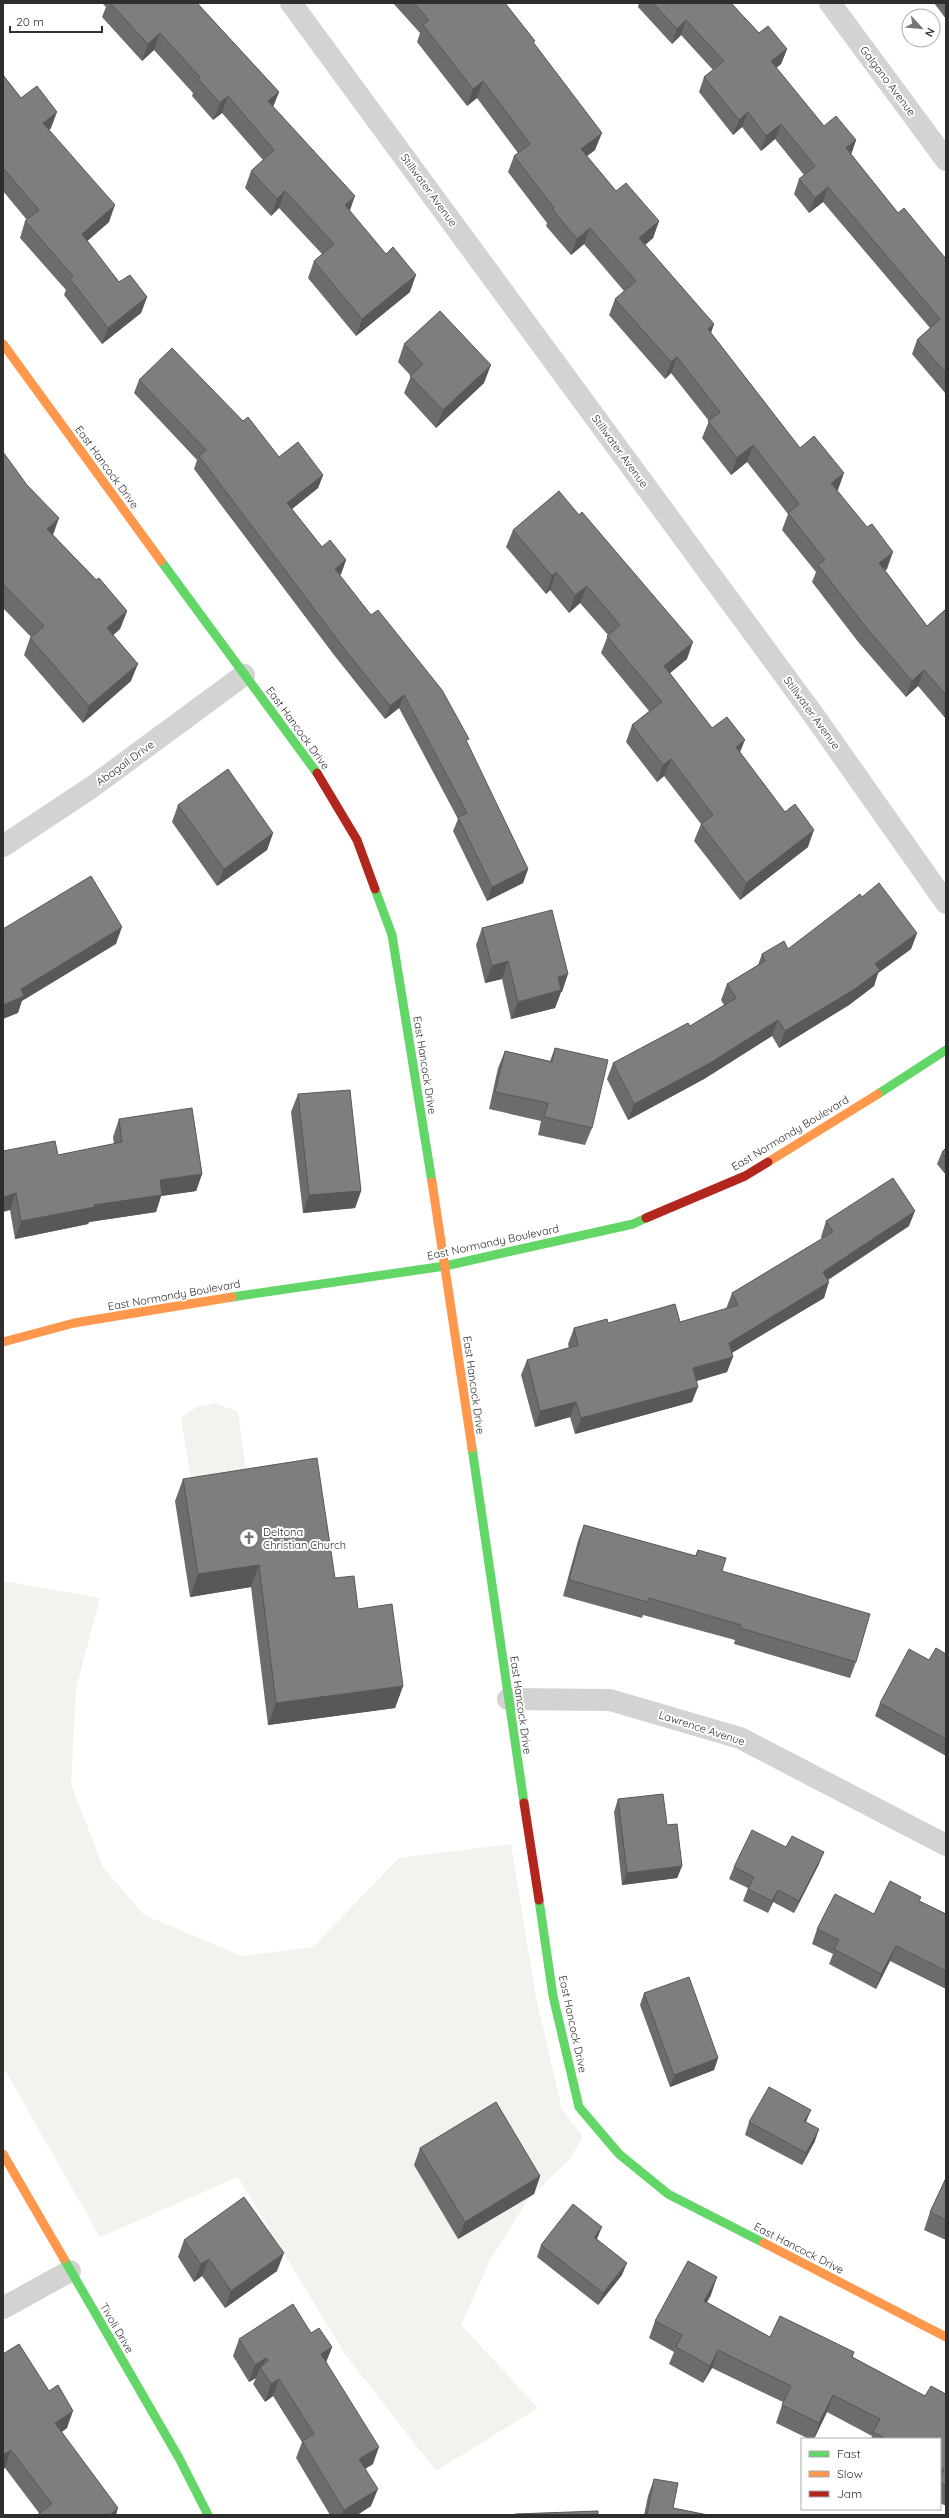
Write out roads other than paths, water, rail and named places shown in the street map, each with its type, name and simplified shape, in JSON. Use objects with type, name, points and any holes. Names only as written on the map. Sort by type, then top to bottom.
[{"type":"street","name":"Stillwater Avenue","points":[[291,3],[816,717],[946,902]]},
{"type":"street","name":"Galgano Avenue","points":[[830,3],[946,160]]},
{"type":"street","name":"East Hancock Drive","points":[[3,344],[244,675],[312,764],[357,840],[392,935],[445,1266],[553,1996],[579,2108],[619,2154],[668,2194],[946,2337]]},
{"type":"street","name":"Abagail Drive","points":[[3,846],[92,787],[244,675]]},
{"type":"street","name":"East Normandy Boulevard","points":[[3,1342],[74,1324],[216,1299],[445,1266],[633,1224],[745,1176],[923,1067],[946,1050]]},
{"type":"street","name":"Lawrence Avenue","points":[[508,1699],[610,1700],[740,1738],[946,1844]]},
{"type":"street","name":"Tivoli Drive","points":[[3,2154],[179,2458],[208,2515]]},
{"type":"street","points":[[3,2308],[70,2271]]},
{"type":"place","name":"Deltona Christian Church","points":[[249,1538]]}]
